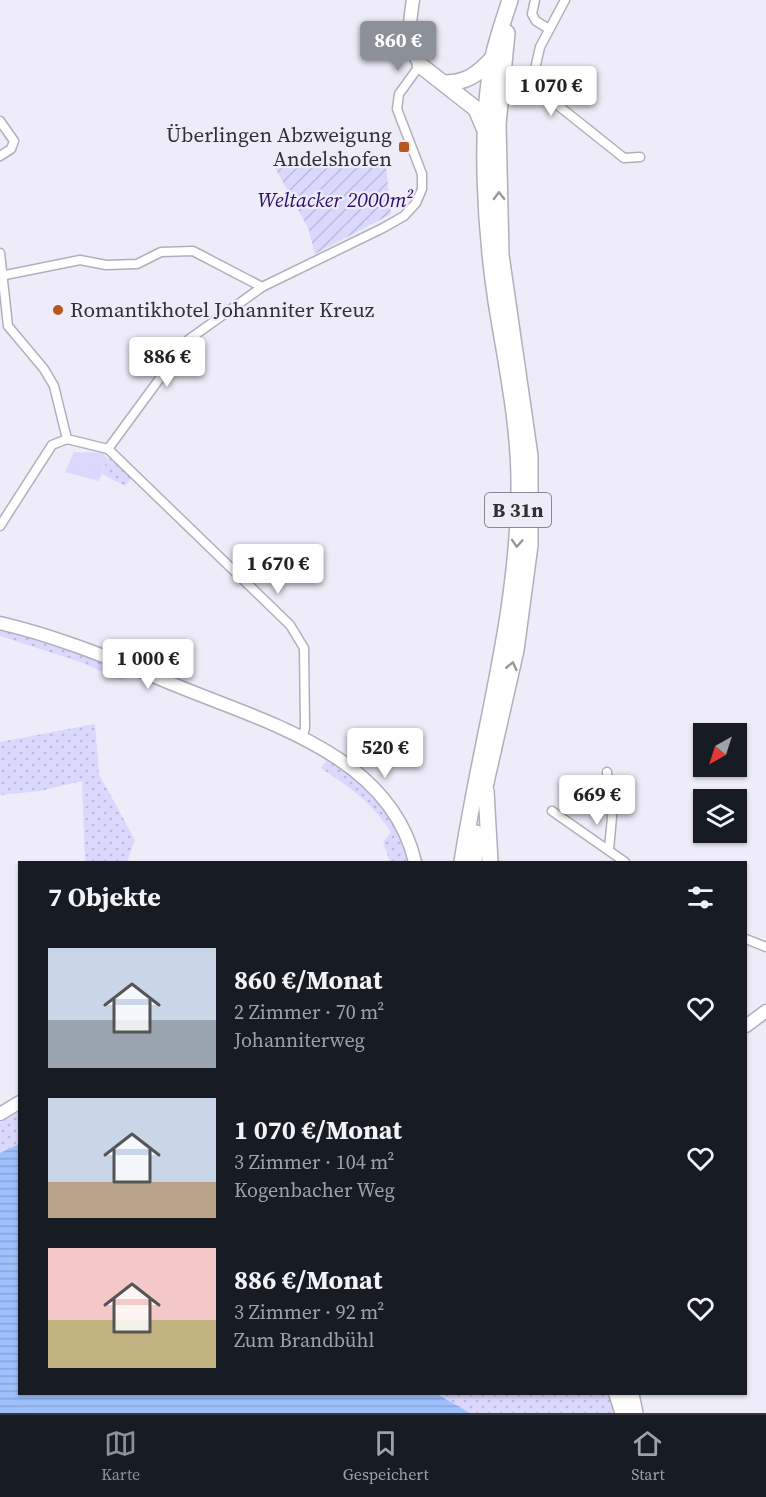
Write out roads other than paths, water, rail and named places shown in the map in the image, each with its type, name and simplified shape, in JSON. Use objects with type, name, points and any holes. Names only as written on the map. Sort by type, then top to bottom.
[{"type":"highway","name":"B 31n","points":[[462,861],[477,770],[511,608],[519,499],[517,441],[490,248],[487,134],[494,57],[510,0]]},
{"type":"highway","name":"B 31n","points":[[474,861],[485,784],[518,639],[530,545],[530,456],[501,244],[498,124],[510,0]]},
{"type":"highway","points":[[420,65],[442,83],[460,83],[474,77],[494,57]]},
{"type":"highway","name":"B 31n","points":[[442,83],[476,109],[487,134]]},
{"type":"highway","points":[[485,784],[490,861]]},
{"type":"highway","points":[[617,1395],[623,1413]]},
{"type":"highway","points":[[631,1395],[636,1413]]},
{"type":"street","points":[[108,449],[188,340],[262,287],[383,228],[404,216],[416,203],[422,189],[422,174],[397,109],[399,94],[420,65],[411,51],[409,31],[414,0]]},
{"type":"street","points":[[535,0],[532,14],[536,21],[549,29]]},
{"type":"street","points":[[565,0],[540,47],[535,69],[536,84],[555,103],[624,158],[640,157]]},
{"type":"street","points":[[0,121],[14,141],[11,149],[0,156]]},
{"type":"street","points":[[2,276],[80,260],[106,265],[137,264],[161,252],[193,251],[262,287]]},
{"type":"street","points":[[0,253],[8,326],[44,369],[54,386],[67,439]]},
{"type":"street","points":[[0,526],[52,445],[67,439],[108,449],[290,626],[304,648],[305,728],[302,739]]},
{"type":"street","points":[[0,623],[46,634],[102,654],[253,715],[302,739],[348,767],[381,795],[400,822],[415,861]]},
{"type":"street","points":[[607,772],[612,817],[609,849]]},
{"type":"street","points":[[552,812],[624,861]]},
{"type":"street","points":[[747,939],[766,947]]},
{"type":"street","points":[[747,1025],[766,1011]]},
{"type":"street","points":[[0,1114],[18,1103]]},
{"type":"water","points":[[18,1144],[18,1395],[439,1395],[470,1413],[0,1413],[0,1153]]},
{"type":"place","name":"Überlingen Abzweigung Andelshofen","points":[[404,147]]},
{"type":"place","name":"Romantikhotel Johanniter Kreuz","points":[[58,310]]},
{"type":"park label","name":"Weltacker 2000m²","points":[[335,200]]}]
